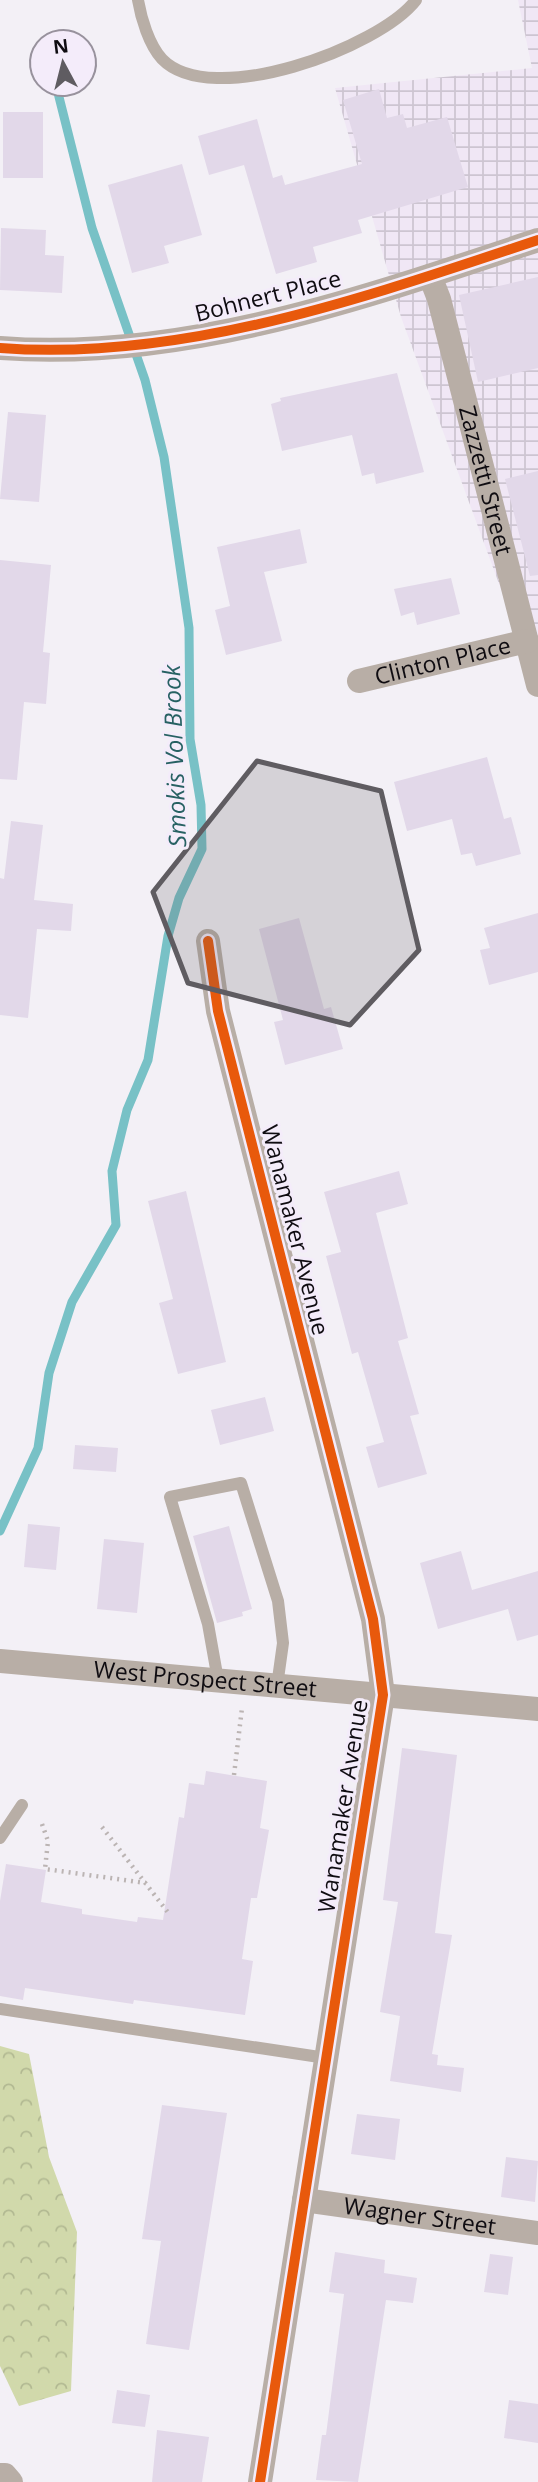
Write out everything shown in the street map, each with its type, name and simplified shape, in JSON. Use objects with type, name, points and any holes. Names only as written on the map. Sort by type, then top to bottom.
[{"type":"street","name":"Bohnert Place","points":[[0,348],[41,352],[134,345],[264,322],[430,276],[538,240]]},
{"type":"street","name":"Zazzetti Street","points":[[430,276],[439,299],[538,685]]},
{"type":"street","name":"Clinton Place","points":[[359,681],[527,642]]},
{"type":"street","name":"Wanamaker Avenue","points":[[208,941],[218,1011],[373,1619],[383,1695],[260,2482]]},
{"type":"street","name":"West Prospect Street","points":[[11,1662],[538,1709]]},
{"type":"street","name":"Wagner Street","points":[[304,2200],[538,2233]]},
{"type":"street","points":[[0,2475],[5,2475],[11,2482]]},
{"type":"lane","points":[[138,0],[149,35],[163,59],[183,71],[209,78],[247,76],[324,56],[387,26],[416,0]]},
{"type":"lane","points":[[218,1680],[208,1624],[170,1497],[241,1483],[278,1601],[283,1643],[277,1686]]},
{"type":"lane","points":[[0,1838],[22,1805]]},
{"type":"lane","points":[[0,2010],[326,2058]]},
{"type":"path","points":[[234,1775],[245,1683]]},
{"type":"path","points":[[42,1824],[48,1841],[45,1869],[146,1883]]},
{"type":"path","points":[[102,1827],[170,1915]]},
{"type":"highlighted area","points":[[257,761],[381,791],[419,950],[350,1025],[188,983],[153,892]]},
{"type":"shaded area","points":[[518,0],[538,0],[538,690],[401,317],[335,88],[532,68]]},
{"type":"green space","points":[[0,2046],[29,2054],[49,2157],[77,2232],[71,2391],[19,2406],[0,2366]]},
{"type":"building","points":[[379,89],[387,118],[403,114],[407,128],[447,117],[468,187],[358,220],[362,233],[313,247],[317,262],[276,274],[244,165],[209,175],[198,136],[257,119],[273,178],[282,175],[285,185],[362,164],[343,100]]},
{"type":"building","points":[[3,112],[43,112],[43,178],[3,178]]},
{"type":"building","points":[[182,164],[202,235],[164,246],[169,263],[132,273],[108,185]]},
{"type":"building","points":[[1,228],[46,230],[45,255],[64,256],[62,293],[0,290]]},
{"type":"building","points":[[538,277],[538,368],[478,382],[459,295]]},
{"type":"building","points":[[397,373],[424,472],[376,484],[374,473],[362,476],[352,435],[282,451],[271,404],[281,401],[280,398]]},
{"type":"building","points":[[8,412],[46,415],[39,502],[0,499]]},
{"type":"building","points":[[538,471],[538,575],[530,576],[505,479]]},
{"type":"building","points":[[300,529],[307,563],[264,572],[282,641],[226,655],[215,610],[230,606],[217,547]]},
{"type":"building","points":[[0,560],[51,565],[43,652],[50,653],[46,704],[24,702],[17,780],[0,779]]},
{"type":"building","points":[[451,578],[460,614],[417,625],[414,612],[401,616],[394,589]]},
{"type":"building","points":[[487,757],[504,819],[511,817],[521,854],[476,866],[472,853],[461,855],[452,819],[407,831],[394,782]]},
{"type":"building","points":[[11,821],[43,825],[34,900],[73,904],[71,931],[37,929],[28,1018],[0,1015],[0,878],[4,879]]},
{"type":"building","points":[[538,913],[538,972],[489,985],[480,950],[490,948],[484,928]]},
{"type":"building","points":[[299,918],[324,1009],[331,1007],[343,1049],[285,1065],[274,1022],[283,1020],[259,929]]},
{"type":"building","points":[[399,1171],[408,1204],[376,1213],[408,1338],[398,1341],[419,1414],[410,1416],[427,1474],[378,1488],[366,1447],[384,1442],[358,1352],[352,1354],[326,1256],[341,1252],[324,1192]]},
{"type":"building","points":[[186,1191],[226,1362],[178,1374],[159,1303],[173,1299],[148,1201]]},
{"type":"building","points":[[265,1397],[274,1431],[220,1445],[211,1410]]},
{"type":"building","points":[[75,1445],[118,1448],[116,1472],[73,1469]]},
{"type":"building","points":[[28,1524],[60,1527],[56,1570],[24,1567]]},
{"type":"building","points":[[229,1526],[252,1609],[242,1612],[243,1616],[217,1623],[193,1536]]},
{"type":"building","points":[[104,1539],[144,1543],[137,1613],[97,1609]]},
{"type":"building","points":[[461,1551],[472,1590],[538,1571],[538,1635],[517,1641],[508,1609],[438,1629],[420,1563]]},
{"type":"building","points":[[402,1748],[457,1755],[435,1933],[452,1935],[432,2054],[438,2055],[437,2065],[464,2068],[461,2092],[390,2081],[400,2016],[380,2012],[398,1902],[383,1900]]},
{"type":"building","points":[[206,1771],[267,1781],[260,1828],[269,1830],[257,1898],[251,1898],[242,1959],[253,1961],[245,2015],[134,2000],[133,2004],[25,1988],[23,2000],[0,1996],[0,1901],[6,1864],[46,1870],[41,1902],[82,1909],[82,1914],[137,1922],[138,1917],[163,1920],[179,1817],[184,1818],[189,1783],[204,1785]]},
{"type":"building","points":[[162,2105],[227,2113],[189,2350],[146,2344],[161,2241],[142,2239]]},
{"type":"building","points":[[357,2114],[400,2119],[395,2160],[351,2154]]},
{"type":"building","points":[[506,2157],[538,2161],[535,2202],[501,2197]]},
{"type":"building","points":[[335,2252],[385,2260],[384,2273],[417,2278],[413,2303],[386,2300],[358,2482],[316,2480],[322,2435],[326,2435],[344,2294],[329,2292]]},
{"type":"building","points":[[490,2254],[513,2257],[508,2295],[484,2292]]},
{"type":"building","points":[[117,2390],[150,2395],[145,2427],[112,2423]]},
{"type":"building","points":[[509,2400],[538,2404],[538,2443],[504,2438]]},
{"type":"building","points":[[157,2430],[209,2437],[202,2482],[152,2482]]},
{"type":"waterway","name":"Smokis Vol Brook","points":[[0,1531],[38,1448],[49,1373],[72,1302],[116,1225],[112,1171],[127,1110],[148,1060],[168,936],[179,898],[202,849],[201,805],[190,739],[189,628],[164,457],[145,380],[92,228],[59,98]]},
{"type":"cycle path","points":[[0,348],[69,350],[138,345],[206,335],[341,303],[538,240]]},
{"type":"cycle path","points":[[208,941],[218,1011],[373,1619],[383,1695],[260,2482]]}]
